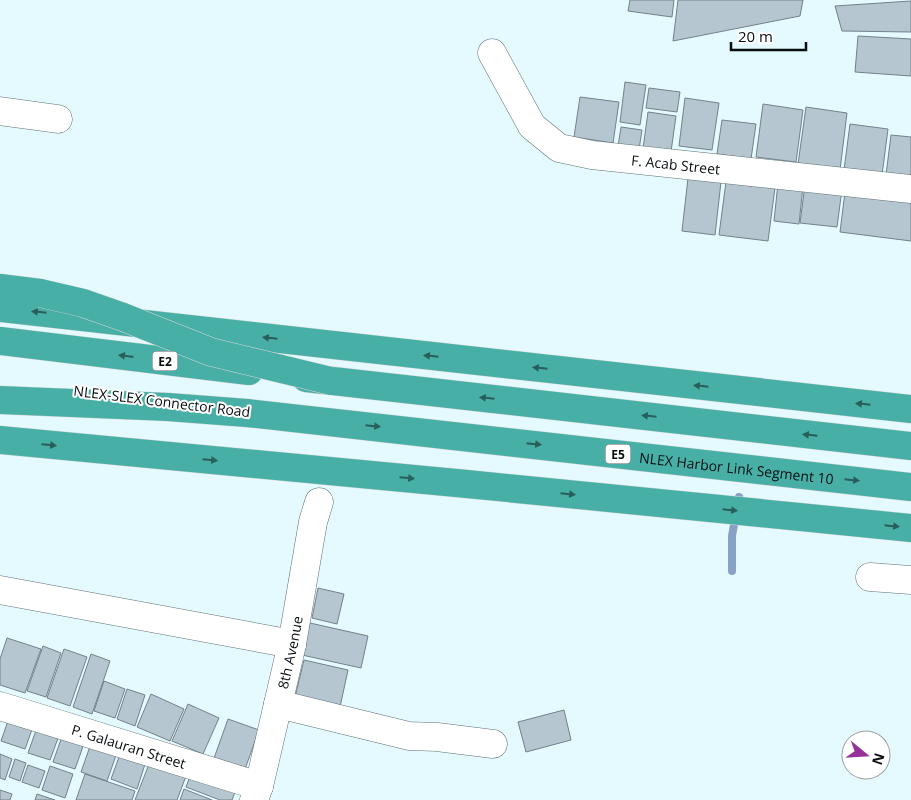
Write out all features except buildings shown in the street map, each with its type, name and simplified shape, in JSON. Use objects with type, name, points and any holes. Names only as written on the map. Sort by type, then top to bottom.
[{"type":"highway","points":[[0,288],[84,303],[211,352],[331,381],[911,446]]},
{"type":"highway","points":[[0,308],[911,409]]},
{"type":"highway","name":"E2","points":[[0,341],[331,381]]},
{"type":"highway","name":"NLEX-SLEX Connector Road","points":[[0,381],[324,421]]},
{"type":"highway","points":[[0,400],[168,407],[324,421]]},
{"type":"highway","name":"NLEX Harbor Link Segment 10","points":[[324,421],[911,487]]},
{"type":"highway","points":[[0,440],[911,528]]},
{"type":"street","name":"F. Acab Street","points":[[492,53],[532,126],[559,148],[592,155],[911,189]]},
{"type":"street","points":[[0,111],[58,119]]},
{"type":"street","name":"8th Avenue","points":[[256,793],[292,644],[319,502]]},
{"type":"street","points":[[870,577],[911,580]]},
{"type":"street","points":[[0,590],[292,644]]},
{"type":"street","points":[[278,704],[409,736],[436,737],[493,744]]},
{"type":"street","name":"P. Galauran Street","points":[[0,706],[256,793]]},
{"type":"waterway","points":[[732,571],[732,536],[739,497]]}]
